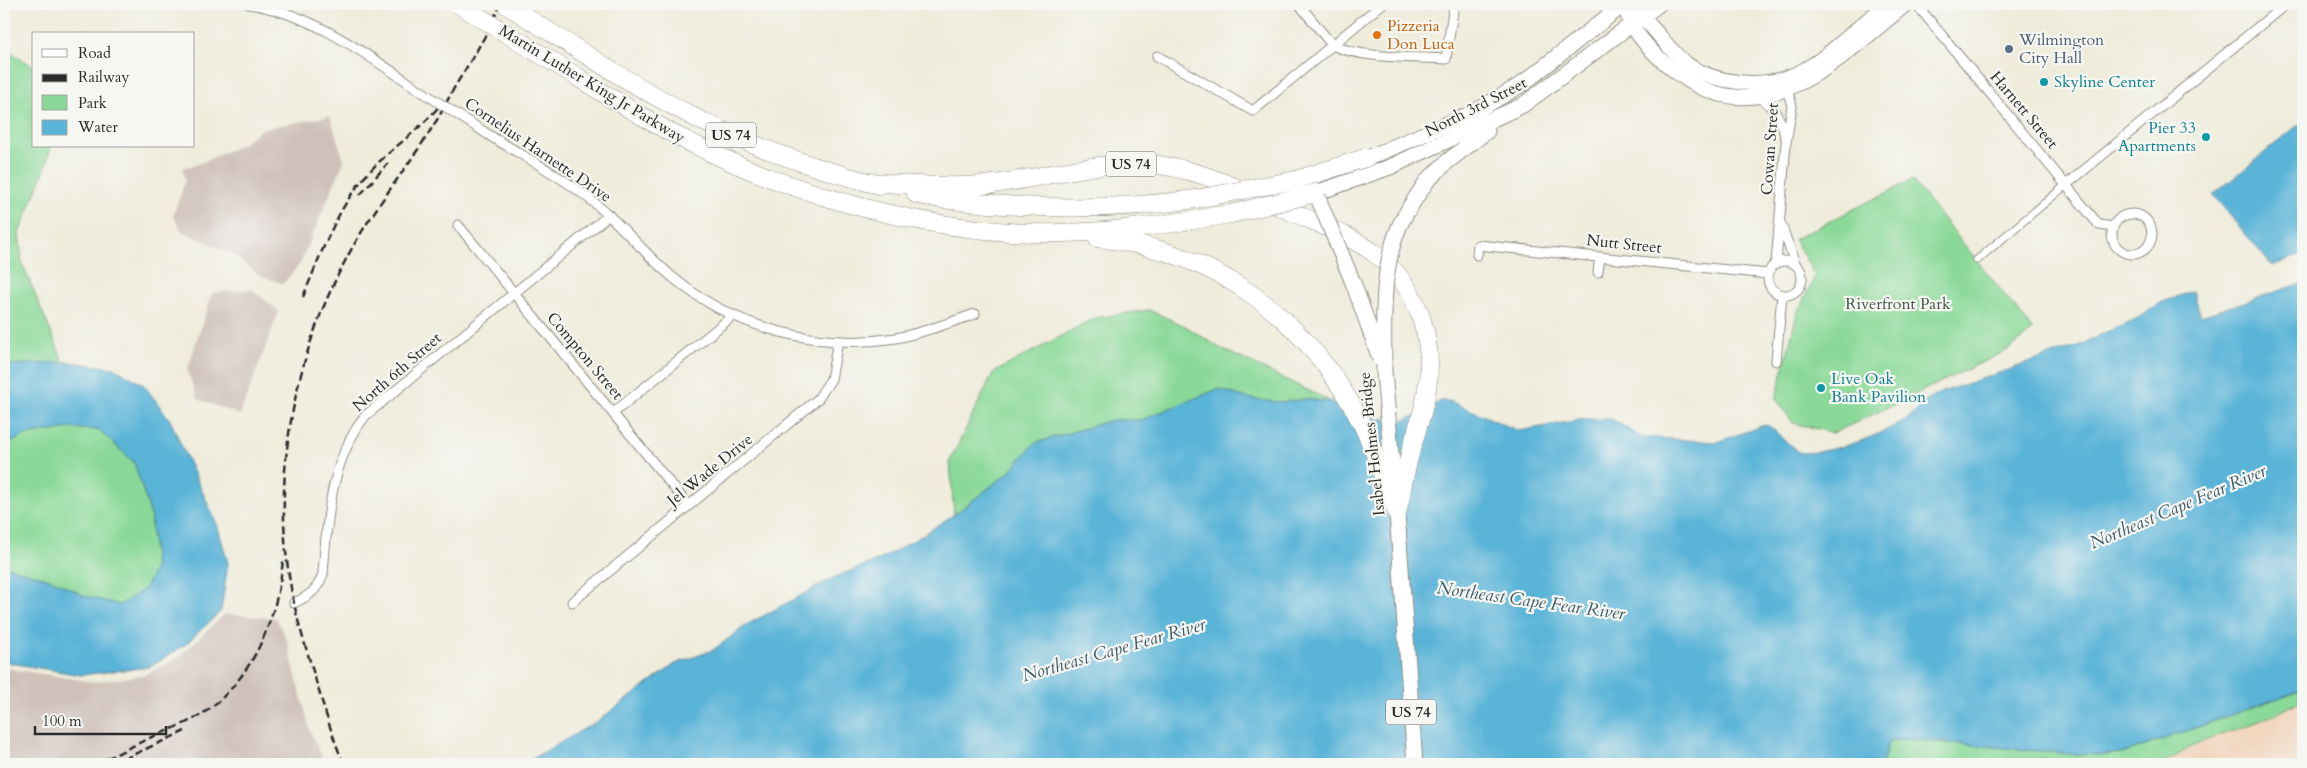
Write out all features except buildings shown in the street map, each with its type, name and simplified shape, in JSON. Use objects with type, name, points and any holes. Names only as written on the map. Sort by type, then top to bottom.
[{"type":"highway","name":"Martin Luther King Jr Parkway","points":[[458,4],[687,141],[738,164],[797,187],[845,202],[924,220],[1008,232],[1043,233],[1175,224],[1231,214],[1316,193]]},
{"type":"highway","name":"Martin Luther King Jr Parkway","points":[[505,4],[685,112],[739,138],[818,168],[919,195],[1049,209],[1120,208],[1196,199],[1296,180],[1365,158]]},
{"type":"highway","name":"US 74","points":[[867,182],[964,186],[994,184],[1109,165],[1145,164],[1165,166],[1187,170],[1226,184],[1321,225],[1377,256],[1404,283],[1417,306],[1426,330],[1429,354],[1426,396],[1406,466],[1397,513]]},
{"type":"highway","name":"US 74","points":[[1043,233],[1126,241],[1148,246],[1190,260],[1227,279],[1264,303],[1296,329],[1343,390],[1362,423],[1397,513]]},
{"type":"main road","name":"North 3rd Street","points":[[1365,158],[1473,113],[1522,84],[1624,4]]},
{"type":"main road","points":[[1624,4],[1660,57],[1684,78],[1713,91],[1728,95],[1758,97],[1824,70],[1906,4]]},
{"type":"main road","name":"North 3rd Street","points":[[1316,193],[1390,168],[1438,147],[1523,105],[1659,4]]},
{"type":"main road","points":[[1637,21],[1674,54],[1703,73],[1720,80],[1786,85],[1888,4]]},
{"type":"main road","points":[[1384,372],[1386,286],[1390,253],[1400,226],[1427,181],[1448,161],[1523,105]]},
{"type":"main road","points":[[1316,193],[1322,184],[1365,158]]},
{"type":"main road","name":"Isabel Holmes Bridge","points":[[1316,193],[1354,285],[1384,372],[1397,513],[1415,764]]},
{"type":"street","name":"Cornelius Harnette Drive","points":[[249,4],[282,11],[318,26],[579,191],[609,215],[676,281],[704,300],[764,328],[794,335],[838,341],[882,340],[903,336],[975,314]]},
{"type":"street","points":[[1299,4],[1332,45],[1356,52],[1446,59],[1454,4]]},
{"type":"street","points":[[1157,56],[1253,111],[1382,4]]},
{"type":"street","name":"Harnett Street","points":[[1916,4],[2099,225],[2113,228]]},
{"type":"street","points":[[1977,260],[2286,4]]},
{"type":"street","name":"Cowan Street","points":[[1776,263],[1786,143],[1792,106],[1786,85]]},
{"type":"street","points":[[1758,97],[1770,104],[1775,112],[1783,126],[1786,143]]},
{"type":"street","points":[[2134,214],[2146,220],[2150,225],[2151,238],[2144,250],[2138,253],[2128,253],[2115,244],[2113,228],[2121,217],[2134,214]]},
{"type":"street","name":"North 6th Street","points":[[294,603],[313,593],[320,584],[323,574],[332,489],[343,454],[356,427],[380,402],[609,215]]},
{"type":"street","name":"Cowan Street","points":[[1780,222],[1795,263]]},
{"type":"street","name":"Compton Street","points":[[458,225],[689,506]]},
{"type":"street","name":"Nutt Street","points":[[1477,250],[1600,256],[1768,274]]},
{"type":"street","points":[[1598,272],[1600,256]]},
{"type":"street","points":[[1782,260],[1795,263],[1802,273],[1801,284],[1794,294],[1782,295],[1772,289],[1768,284],[1768,274],[1776,263],[1782,260]]},
{"type":"street","points":[[1776,361],[1782,295]]},
{"type":"street","points":[[613,413],[734,315]]},
{"type":"street","name":"Jel Wade Drive","points":[[572,602],[818,399],[831,379],[838,341]]},
{"type":"shaded area","points":[[330,116],[344,161],[300,264],[283,284],[259,275],[233,254],[182,231],[173,216],[185,181],[183,168],[199,164],[244,143],[262,129]]},
{"type":"shaded area","points":[[251,289],[279,311],[240,415],[198,399],[187,371],[212,293]]},
{"type":"shaded area","points":[[225,614],[276,618],[287,640],[310,731],[325,764],[4,764],[4,668],[94,682],[145,675],[178,658]]},
{"type":"shaded area","points":[[2303,702],[2303,764],[2151,764]]},
{"type":"green space","points":[[4,48],[32,66],[32,148],[50,148],[45,169],[19,233],[22,263],[64,363],[4,365]]},
{"type":"green space","name":"Riverfront Park","points":[[1912,180],[2033,330],[2008,350],[1834,433],[1793,423],[1776,399],[1797,313],[1815,276],[1794,239]]},
{"type":"green space","points":[[1149,310],[1185,326],[1220,348],[1332,402],[1305,399],[1284,402],[1268,401],[1247,398],[1218,389],[1141,420],[1112,420],[1035,443],[1008,473],[954,515],[950,461],[993,373],[1094,318]]},
{"type":"green space","points":[[70,428],[99,430],[134,462],[150,512],[155,568],[145,589],[120,605],[85,596],[53,580],[4,566],[4,446],[25,435]]},
{"type":"green space","points":[[2303,689],[2303,699],[2290,707],[2193,746],[2160,764],[1882,764],[1888,743],[1905,739],[2072,754],[2105,755],[2128,752]]},
{"type":"water","points":[[2303,121],[2303,254],[2272,266],[2213,195]]},
{"type":"water","name":"Northeast Cape Fear River","points":[[2303,283],[2303,689],[2128,752],[2105,755],[2072,754],[1905,739],[1888,743],[1882,764],[1196,764],[1176,761],[1154,764],[523,764],[596,722],[675,664],[713,650],[748,624],[835,577],[881,559],[923,535],[966,506],[1008,473],[1035,443],[1112,420],[1141,420],[1218,389],[1247,398],[1268,401],[1284,402],[1305,399],[1332,402],[1370,416],[1399,422],[1415,416],[1441,401],[1450,401],[1519,431],[1585,419],[1612,419],[1641,437],[1717,442],[1767,424],[1799,453],[1812,452],[1841,447],[1870,437],[1909,417],[1925,401],[1942,392],[2084,344],[2138,318],[2160,303],[2193,291],[2201,316]]},
{"type":"water","points":[[69,362],[115,368],[144,385],[170,420],[217,524],[228,563],[221,611],[185,645],[149,667],[81,675],[4,662],[4,566],[53,580],[85,596],[120,605],[145,589],[155,568],[150,512],[134,462],[99,430],[70,428],[25,435],[4,446],[4,365]]},
{"type":"railway","points":[[344,764],[328,722],[301,631],[286,556],[284,508],[286,459],[293,412],[304,365],[319,319],[338,275],[361,233],[438,118],[486,34],[500,4]]},
{"type":"railway","points":[[303,297],[331,230],[359,184],[379,162],[440,105]]},
{"type":"railway","points":[[360,195],[388,163]]},
{"type":"railway","points":[[95,764],[199,716],[218,702],[234,686],[259,648],[268,627],[280,583],[283,560]]},
{"type":"railway","points":[[113,764],[185,731]]},
{"type":"place","name":"Pizzeria Don Luca","points":[[1377,35]]},
{"type":"place","name":"Wilmington City Hall","points":[[2009,49]]},
{"type":"place","name":"Skyline Center","points":[[2044,82]]},
{"type":"place","name":"Pier 33 Apartments","points":[[2206,137]]},
{"type":"place","name":"Live Oak Bank Pavilion","points":[[1821,388]]}]
